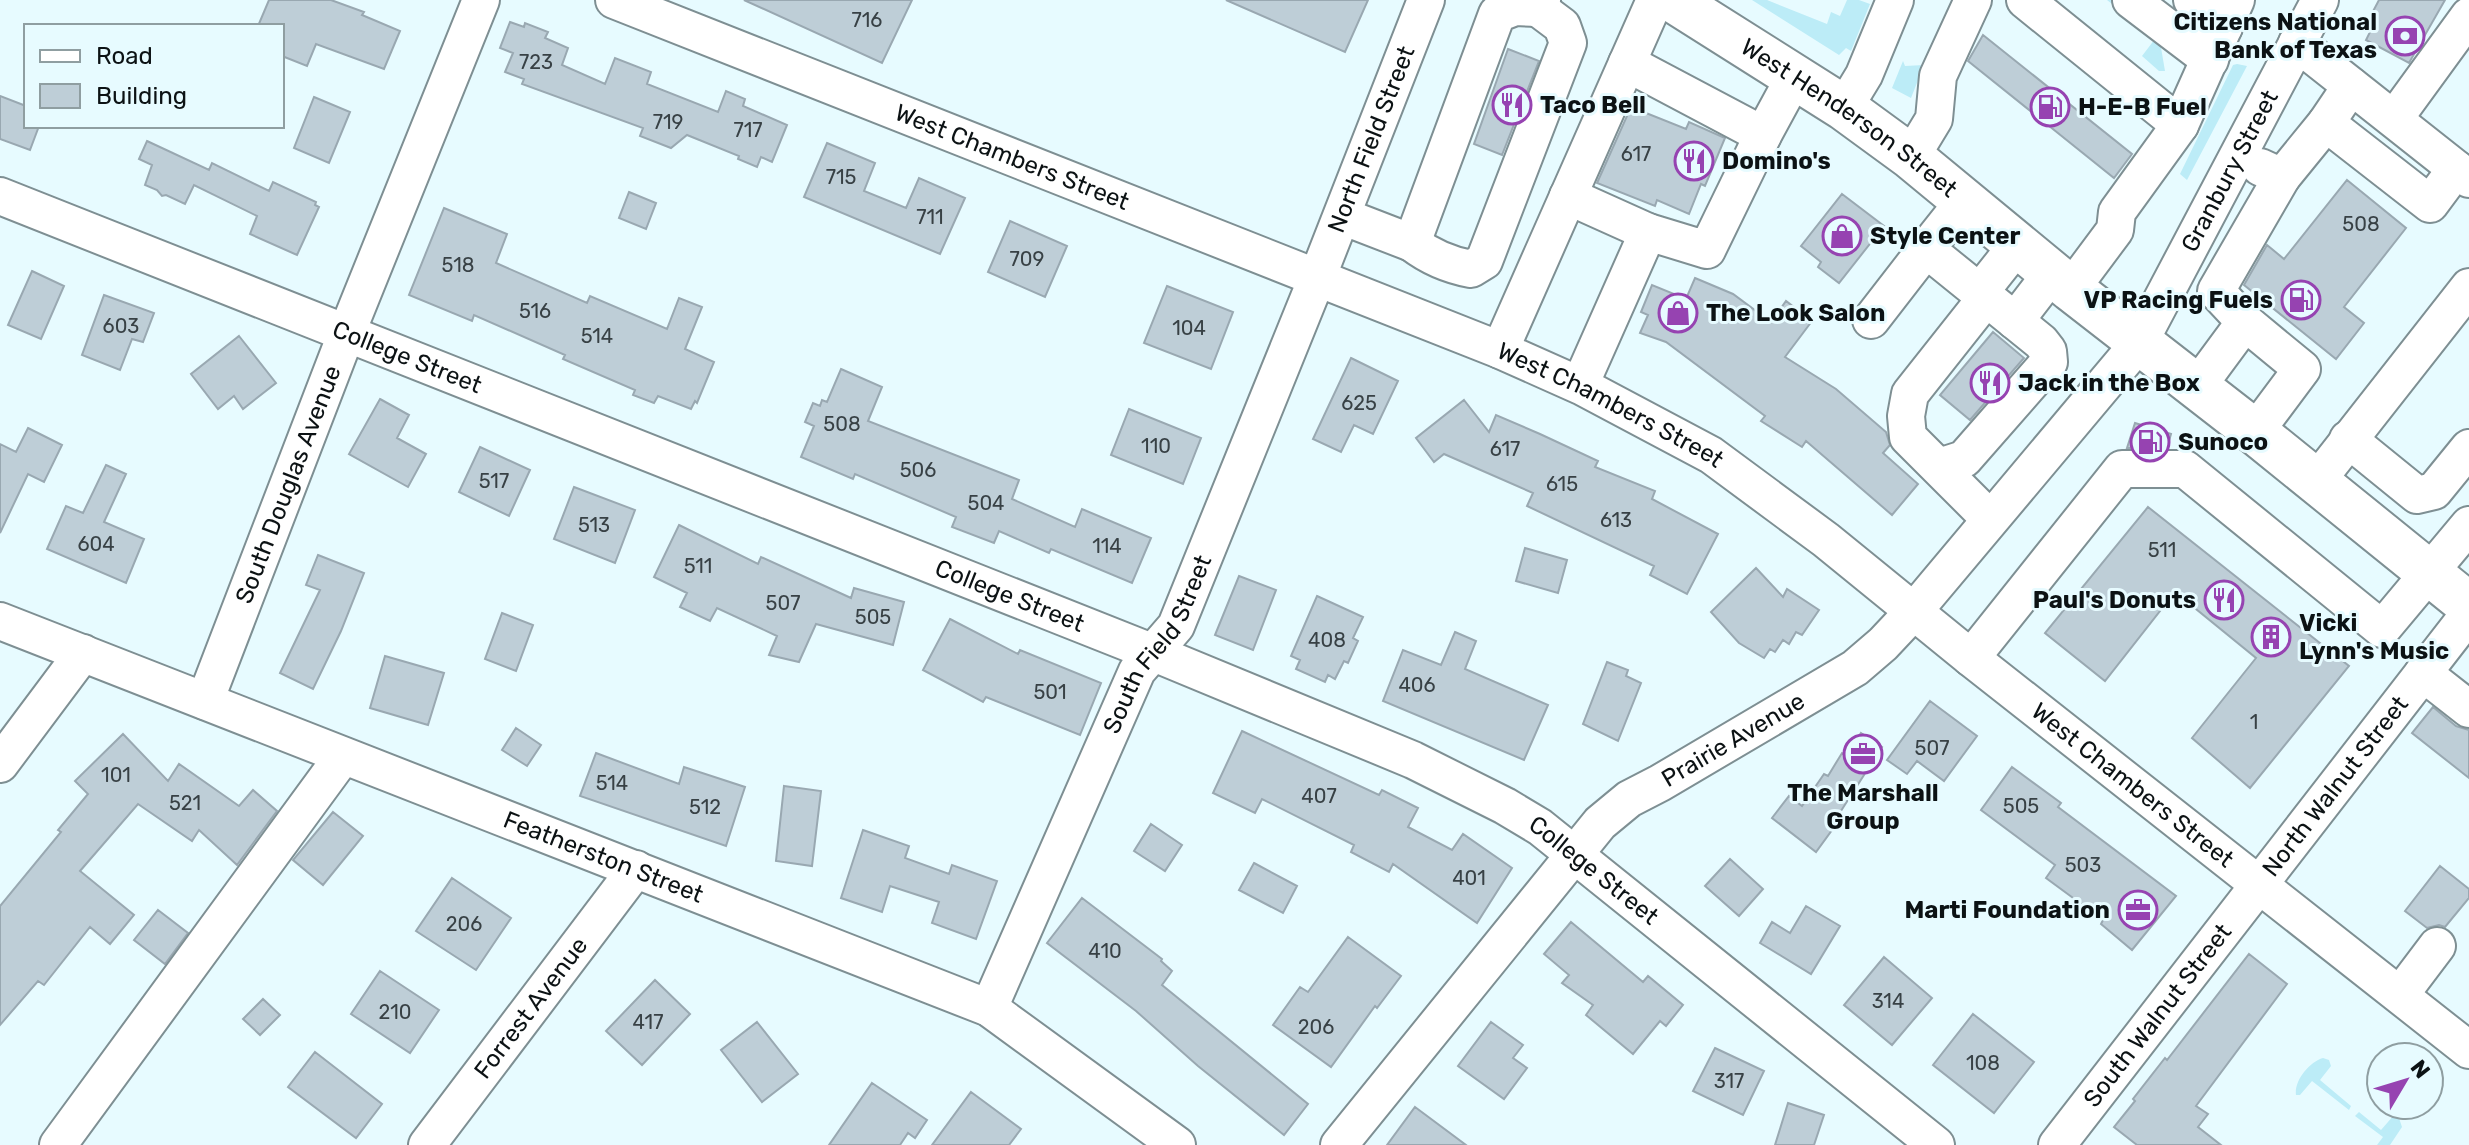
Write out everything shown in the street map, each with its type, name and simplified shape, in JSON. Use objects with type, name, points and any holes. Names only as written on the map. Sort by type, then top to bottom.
[{"type":"main road","name":"West Henderson Street","points":[[1673,0],[1844,108],[1911,157],[2061,281],[2469,605]]},
{"type":"street","name":"South Douglas Avenue","points":[[205,701],[347,332],[481,0]]},
{"type":"street","name":"West Chambers Street","points":[[614,0],[1500,350],[1580,385],[1711,455],[1826,540],[2469,1050]]},
{"type":"street","name":"North Field Street","points":[[1317,278],[1426,0]]},
{"type":"street","points":[[1500,350],[1655,0]]},
{"type":"street","points":[[1844,108],[1864,75],[1895,0]]},
{"type":"street","points":[[1911,157],[1934,119],[1938,76],[1973,0]]},
{"type":"street","points":[[2025,0],[2180,125]]},
{"type":"street","points":[[2131,0],[2210,60]]},
{"type":"street","points":[[2015,321],[2115,230],[2117,212],[2180,125],[2230,14],[2192,0]]},
{"type":"street","name":"Granbury Street","points":[[2139,343],[2320,0]]},
{"type":"street","points":[[1342,216],[1412,243],[1425,253],[1457,267],[1471,269],[1484,261],[1568,43],[1562,26],[1540,4],[1515,7],[1497,14],[1412,243]]},
{"type":"street","points":[[2394,119],[2469,16]]},
{"type":"street","points":[[2297,43],[2462,174],[2430,204],[2326,123]]},
{"type":"street","points":[[1627,63],[1763,135]]},
{"type":"street","points":[[1568,196],[1648,232],[1707,250],[1795,76]]},
{"type":"street","points":[[2255,432],[2302,369],[2245,322],[2216,291],[2282,177],[2326,123],[2351,86]]},
{"type":"street","points":[[2237,156],[2282,177]]},
{"type":"street","name":"College Street","points":[[0,196],[1154,653],[1427,767],[1540,827],[1936,1145]]},
{"type":"street","points":[[1871,320],[1965,200]]},
{"type":"street","points":[[1580,385],[1648,232]]},
{"type":"street","points":[[1990,519],[1908,437],[1906,416],[1910,394],[2018,244]]},
{"type":"street","points":[[1926,249],[2041,342],[2048,351],[2049,362],[1964,459],[1939,467]]},
{"type":"street","points":[[2186,257],[2227,273]]},
{"type":"street","name":"South Field Street","points":[[989,1008],[1137,671],[1176,626],[1317,278]]},
{"type":"street","points":[[2316,482],[2469,287]]},
{"type":"street","points":[[2197,387],[2245,322]]},
{"type":"street","name":"Prairie Avenue","points":[[1339,1145],[1600,823],[1629,799],[1855,668],[1883,644],[2139,343]]},
{"type":"street","points":[[2348,439],[2442,493]]},
{"type":"street","points":[[2381,534],[2442,493],[2469,448]]},
{"type":"street","points":[[1971,658],[2122,469],[2185,469],[2382,629],[2469,525]]},
{"type":"street","name":"North Walnut Street","points":[[2258,883],[2469,614]]},
{"type":"street","name":"Featherston Street","points":[[0,621],[989,1008],[1177,1145]]},
{"type":"street","points":[[0,764],[83,653]]},
{"type":"street","points":[[2423,673],[2469,709]]},
{"type":"street","points":[[58,1145],[343,756]]},
{"type":"street","name":"Forrest Avenue","points":[[427,1145],[636,869]]},
{"type":"street","name":"South Walnut Street","points":[[2057,1145],[2258,883]]},
{"type":"street","points":[[2400,995],[2437,946]]},
{"type":"shaded area","points":[[1752,0],[1767,0],[1827,24],[1831,12],[1840,16],[1847,0],[1870,4],[1851,51],[1846,48],[1839,55]]},
{"type":"shaded area","points":[[2107,0],[2120,0],[2158,30],[2165,71],[2159,71],[2142,56],[2158,35],[2139,25]]},
{"type":"shaded area","points":[[1903,61],[1905,66],[1924,65],[1911,98],[1892,88]]},
{"type":"shaded area","points":[[2233,65],[2247,66],[2187,180],[2180,174]]},
{"type":"shaded area","points":[[2323,1058],[2329,1060],[2331,1066],[2320,1080],[2351,1106],[2349,1110],[2312,1081],[2300,1095],[2296,1095],[2297,1084],[2304,1073]]},
{"type":"shaded area","points":[[2359,1112],[2365,1121],[2370,1121],[2381,1130],[2389,1121],[2400,1121],[2402,1127],[2390,1145],[2377,1145],[2383,1137],[2355,1116]]},
{"type":"building","points":[[269,0],[331,0],[364,12],[362,15],[400,31],[384,69],[316,44],[307,66],[284,57],[284,24],[259,24]]},
{"type":"building","points":[[744,0],[912,0],[882,63]]},
{"type":"building","points":[[1226,0],[1368,0],[1345,52]]},
{"type":"building","name":"Citizens National Bank of Texas","points":[[2379,0],[2445,0],[2409,63],[2366,40],[2376,20],[2370,17]]},
{"type":"building","points":[[510,22],[524,27],[525,23],[548,32],[545,38],[568,48],[562,65],[605,84],[615,58],[651,72],[647,84],[718,112],[726,91],[745,99],[743,106],[787,125],[772,162],[761,157],[757,167],[738,159],[739,156],[687,135],[671,148],[640,136],[643,128],[522,84],[524,79],[505,72],[513,53],[500,48]]},
{"type":"building","points":[[1983,35],[2132,154],[2114,178],[1968,61]]},
{"type":"building","name":"Taco Bell","points":[[1508,49],[1539,61],[1502,155],[1474,144]]},
{"type":"building","points":[[0,96],[24,105],[24,128],[38,128],[30,150],[0,139]]},
{"type":"building","points":[[314,97],[350,112],[329,163],[294,148]]},
{"type":"building","points":[[1631,107],[1686,129],[1689,122],[1725,138],[1705,186],[1701,184],[1689,214],[1657,200],[1655,206],[1597,183]]},
{"type":"building","points":[[147,141],[209,170],[212,163],[269,191],[273,182],[316,202],[315,205],[319,207],[297,255],[250,234],[257,216],[194,185],[185,204],[162,196],[145,185],[152,165],[139,159]]},
{"type":"building","points":[[827,143],[875,163],[864,191],[906,208],[919,178],[965,198],[940,254],[804,197]]},
{"type":"building","points":[[2347,180],[2406,228],[2344,307],[2364,323],[2336,359],[2244,285],[2267,245],[2284,259]]},
{"type":"building","points":[[629,192],[656,203],[646,229],[619,218]]},
{"type":"building","name":"Style Center","points":[[1842,194],[1884,226],[1839,283],[1818,267],[1821,262],[1801,246]]},
{"type":"building","points":[[444,208],[507,234],[496,263],[587,303],[590,296],[667,329],[679,298],[702,307],[685,349],[714,362],[697,403],[695,401],[691,409],[658,396],[654,403],[633,395],[635,390],[563,359],[565,355],[474,315],[472,321],[409,295]]},
{"type":"building","points":[[1010,221],[1067,246],[1045,297],[988,272]]},
{"type":"building","points":[[32,271],[64,286],[41,339],[8,325]]},
{"type":"building","points":[[1695,278],[1733,294],[1771,322],[1786,301],[1812,321],[1785,357],[1836,389],[1886,432],[1890,445],[1883,453],[1918,484],[1892,515],[1806,441],[1802,447],[1761,421],[1765,416],[1666,342],[1640,333],[1648,315],[1641,312],[1652,285],[1686,299]]},
{"type":"building","points":[[1167,286],[1233,312],[1211,369],[1144,343]]},
{"type":"building","points":[[104,295],[154,313],[143,342],[132,339],[120,370],[82,355]]},
{"type":"building","name":"Jack in the Box","points":[[1993,332],[2024,358],[1970,420],[1940,395]]},
{"type":"building","points":[[239,336],[276,383],[243,409],[234,396],[218,409],[191,374]]},
{"type":"building","points":[[1351,358],[1398,381],[1373,434],[1354,425],[1341,452],[1313,439]]},
{"type":"building","points":[[841,369],[882,387],[868,421],[1019,480],[1012,499],[1075,527],[1082,509],[1151,538],[1132,583],[999,531],[994,543],[952,527],[956,517],[855,474],[853,479],[801,457],[814,426],[805,422],[813,403],[820,406],[822,400],[827,402]]},
{"type":"building","points":[[380,399],[409,415],[397,438],[426,454],[408,487],[349,454]]},
{"type":"building","points":[[1464,400],[1489,432],[1496,415],[1540,434],[1598,461],[1595,467],[1655,491],[1652,499],[1718,534],[1687,594],[1650,575],[1654,566],[1527,506],[1533,493],[1444,454],[1434,462],[1416,438]]},
{"type":"building","points":[[1129,409],[1201,438],[1183,484],[1111,455]]},
{"type":"building","points":[[2135,423],[2171,434],[2167,448],[2127,448]]},
{"type":"building","points":[[28,428],[62,445],[44,482],[28,474],[0,533],[0,444],[16,452]]},
{"type":"building","points":[[480,447],[530,470],[509,516],[459,492]]},
{"type":"building","points":[[106,465],[126,474],[104,522],[144,539],[126,583],[47,549],[66,506],[83,513]]},
{"type":"building","points":[[574,487],[635,510],[615,563],[554,539]]},
{"type":"building","points":[[2148,507],[2349,666],[2250,788],[2192,738],[2256,658],[2175,592],[2105,681],[2045,633]]},
{"type":"building","points":[[679,525],[758,564],[761,557],[851,598],[854,588],[904,602],[893,645],[816,624],[799,662],[769,655],[777,636],[717,608],[710,621],[680,607],[687,593],[654,577]]},
{"type":"building","points":[[1525,548],[1567,560],[1558,593],[1516,581]]},
{"type":"building","points":[[318,555],[364,573],[313,689],[280,673],[320,590],[306,585]]},
{"type":"building","points":[[1756,568],[1783,597],[1787,589],[1819,610],[1802,635],[1796,632],[1789,644],[1783,640],[1775,652],[1770,649],[1764,658],[1739,643],[1711,612]]},
{"type":"building","points":[[1239,576],[1276,590],[1253,650],[1215,635]]},
{"type":"building","points":[[1317,596],[1363,617],[1353,638],[1358,641],[1348,663],[1344,661],[1335,679],[1328,675],[1325,682],[1296,669],[1300,660],[1291,656]]},
{"type":"building","points":[[502,613],[533,625],[516,671],[485,659]]},
{"type":"building","points":[[950,619],[1018,654],[1020,650],[1101,683],[1080,735],[986,697],[983,702],[923,670]]},
{"type":"building","points":[[1455,632],[1476,641],[1465,669],[1548,705],[1524,760],[1383,701],[1403,650],[1441,665]]},
{"type":"building","points":[[385,656],[444,673],[428,725],[370,708]]},
{"type":"building","points":[[1607,662],[1628,670],[1626,676],[1641,683],[1618,741],[1583,724]]},
{"type":"building","points":[[1930,701],[1977,736],[1944,781],[1917,761],[1907,774],[1887,760]]},
{"type":"building","points":[[2433,707],[2456,726],[2469,730],[2469,778],[2412,733]]},
{"type":"building","points":[[516,728],[541,745],[527,766],[502,750]]},
{"type":"building","points":[[1242,731],[1379,795],[1382,790],[1418,808],[1408,827],[1452,850],[1463,834],[1512,868],[1477,923],[1393,864],[1389,872],[1351,852],[1354,845],[1262,799],[1255,813],[1213,793]]},
{"type":"building","points":[[1861,733],[1882,747],[1816,852],[1772,818],[1789,796],[1802,806],[1824,774],[1828,776],[1842,753],[1847,756]]},
{"type":"building","points":[[123,734],[168,781],[179,764],[239,806],[253,790],[277,811],[237,865],[199,830],[192,841],[138,804],[80,871],[134,915],[110,944],[90,927],[44,985],[38,981],[0,1025],[0,906],[88,794],[75,781]]},
{"type":"building","points":[[596,753],[679,784],[684,767],[745,787],[726,846],[580,796]]},
{"type":"building","points":[[2012,767],[2061,803],[2058,807],[2176,896],[2132,950],[2101,924],[2103,920],[2046,878],[2055,865],[1981,810]]},
{"type":"building","points":[[784,786],[821,791],[812,866],[776,861]]},
{"type":"building","points":[[333,812],[363,836],[323,885],[293,860]]},
{"type":"building","points":[[1151,824],[1182,845],[1165,871],[1134,851]]},
{"type":"building","points":[[863,830],[909,846],[905,858],[949,874],[952,865],[997,881],[976,939],[932,923],[939,902],[890,886],[882,912],[841,898]]},
{"type":"building","points":[[1730,859],[1763,889],[1739,916],[1705,886]]},
{"type":"building","points":[[1254,863],[1297,886],[1283,913],[1239,890]]},
{"type":"building","points":[[2440,866],[2469,889],[2469,898],[2445,927],[2427,928],[2405,911]]},
{"type":"building","points":[[452,878],[511,918],[476,970],[416,931]]},
{"type":"building","points":[[1082,898],[1162,959],[1172,971],[1162,985],[1308,1104],[1284,1135],[1136,1011],[1047,943]]},
{"type":"building","points":[[1806,906],[1840,926],[1811,974],[1760,943],[1772,922],[1790,933]]},
{"type":"building","points":[[158,910],[188,933],[165,964],[134,940]]},
{"type":"building","points":[[1571,922],[1643,982],[1648,976],[1683,1005],[1666,1026],[1660,1021],[1633,1054],[1586,1015],[1593,1005],[1562,983],[1569,975],[1544,954]]},
{"type":"building","points":[[1348,937],[1401,976],[1331,1067],[1273,1025],[1300,987],[1308,992]]},
{"type":"building","points":[[2249,954],[2287,984],[2196,1106],[2208,1114],[2198,1127],[2221,1145],[2137,1145],[2114,1127]]},
{"type":"building","points":[[1884,957],[1932,998],[1892,1045],[1844,1005]]},
{"type":"building","points":[[380,971],[439,1010],[410,1053],[351,1014]]},
{"type":"building","points":[[655,980],[690,1014],[642,1065],[606,1031]]},
{"type":"building","points":[[263,999],[280,1015],[260,1035],[243,1019]]},
{"type":"building","points":[[1973,1014],[2034,1062],[1994,1113],[1933,1065]]},
{"type":"building","points":[[757,1022],[798,1074],[762,1102],[721,1050]]},
{"type":"building","points":[[1491,1022],[1523,1045],[1513,1058],[1527,1068],[1504,1099],[1458,1066]]},
{"type":"building","points":[[1715,1048],[1764,1071],[1743,1115],[1693,1091]]},
{"type":"building","points":[[315,1052],[382,1104],[356,1138],[288,1087]]},
{"type":"building","points":[[872,1083],[927,1120],[915,1138],[908,1133],[900,1145],[829,1145]]},
{"type":"building","points":[[971,1092],[1021,1129],[1009,1145],[932,1145]]},
{"type":"building","points":[[1788,1103],[1824,1115],[1814,1145],[1775,1145]]},
{"type":"building","points":[[1415,1107],[1466,1145],[1387,1145]]},
{"type":"place","name":"Citizens National Bank of Texas","points":[[2405,36]]},
{"type":"place","name":"Taco Bell","points":[[1512,105]]},
{"type":"place","name":"H-E-B Fuel","points":[[2050,107]]},
{"type":"place","name":"Domino's","points":[[1694,161]]},
{"type":"place","name":"Style Center","points":[[1842,236]]},
{"type":"place","name":"VP Racing Fuels","points":[[2301,300]]},
{"type":"place","name":"The Look Salon","points":[[1678,313]]},
{"type":"place","name":"Jack in the Box","points":[[1990,383]]},
{"type":"place","name":"Sunoco","points":[[2150,442]]},
{"type":"place","name":"Paul's Donuts","points":[[2224,600]]},
{"type":"place","name":"Vicki Lynn's Music","points":[[2271,637]]},
{"type":"place","name":"The Marshall Group","points":[[1863,754]]},
{"type":"place","name":"Marti Foundation","points":[[2138,910]]}]
